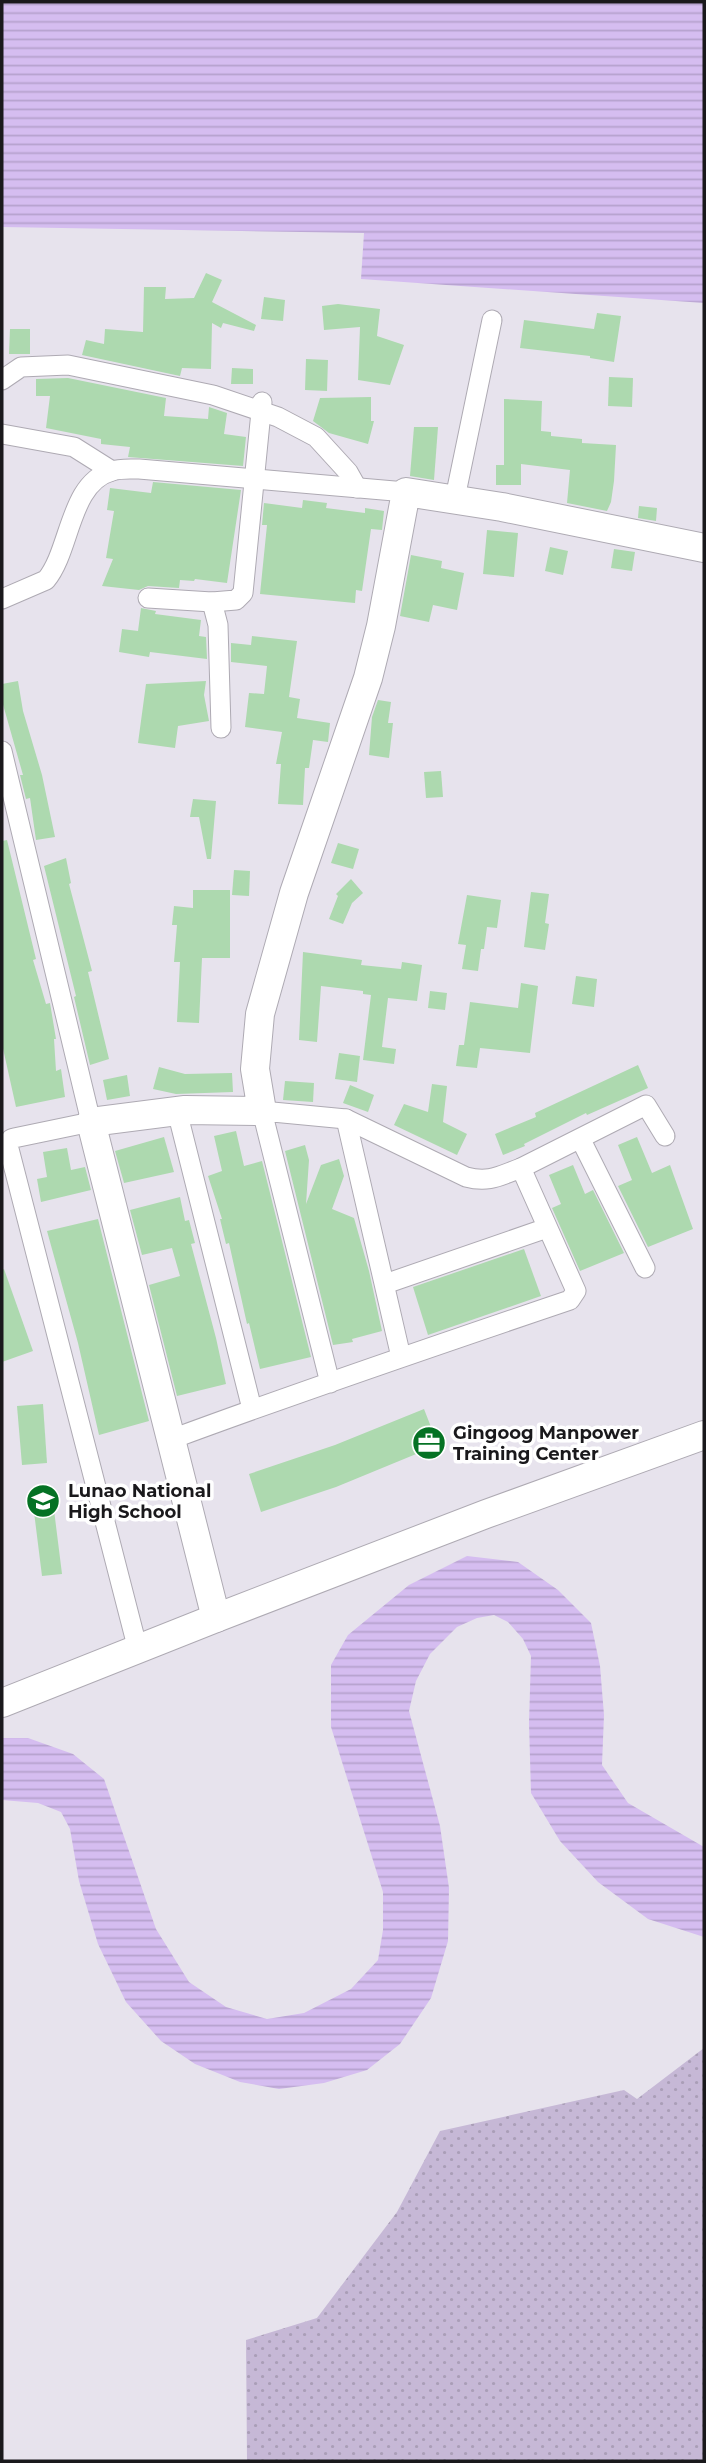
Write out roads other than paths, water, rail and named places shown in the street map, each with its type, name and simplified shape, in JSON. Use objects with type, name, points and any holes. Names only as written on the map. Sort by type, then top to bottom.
[{"type":"street","points":[[455,498],[492,320]]},
{"type":"street","points":[[2,380],[21,367],[68,365],[261,406],[316,437],[339,461],[357,488]]},
{"type":"street","points":[[148,598],[212,602],[236,600],[243,593],[261,406]]},
{"type":"street","points":[[2,434],[74,447],[112,471]]},
{"type":"street","points":[[2,599],[46,580],[84,493],[94,479],[112,471],[139,469],[455,498],[703,547]]},
{"type":"street","points":[[330,1383],[262,1111],[255,1069],[260,1014],[294,893],[368,678],[382,626],[406,492]]},
{"type":"street","points":[[212,602],[218,625],[221,728]]},
{"type":"street","points":[[2,751],[91,1122],[216,1618]]},
{"type":"street","points":[[138,1650],[8,1145],[11,1139],[91,1122],[177,1111],[262,1111],[346,1119],[466,1177],[485,1181],[521,1168],[646,1105],[665,1136]]},
{"type":"street","points":[[177,1111],[252,1409]]},
{"type":"street","points":[[346,1119],[401,1357]]},
{"type":"street","points":[[580,1140],[645,1268]]},
{"type":"street","points":[[172,1439],[570,1300],[576,1291],[521,1168]]},
{"type":"street","points":[[385,1284],[547,1228]]},
{"type":"street","points":[[2,1703],[216,1618],[704,1435]]},
{"type":"place","name":"Gingoog Manpower Training Center","points":[[429,1443]]},
{"type":"place","name":"Lunao National High School","points":[[43,1501]]}]
